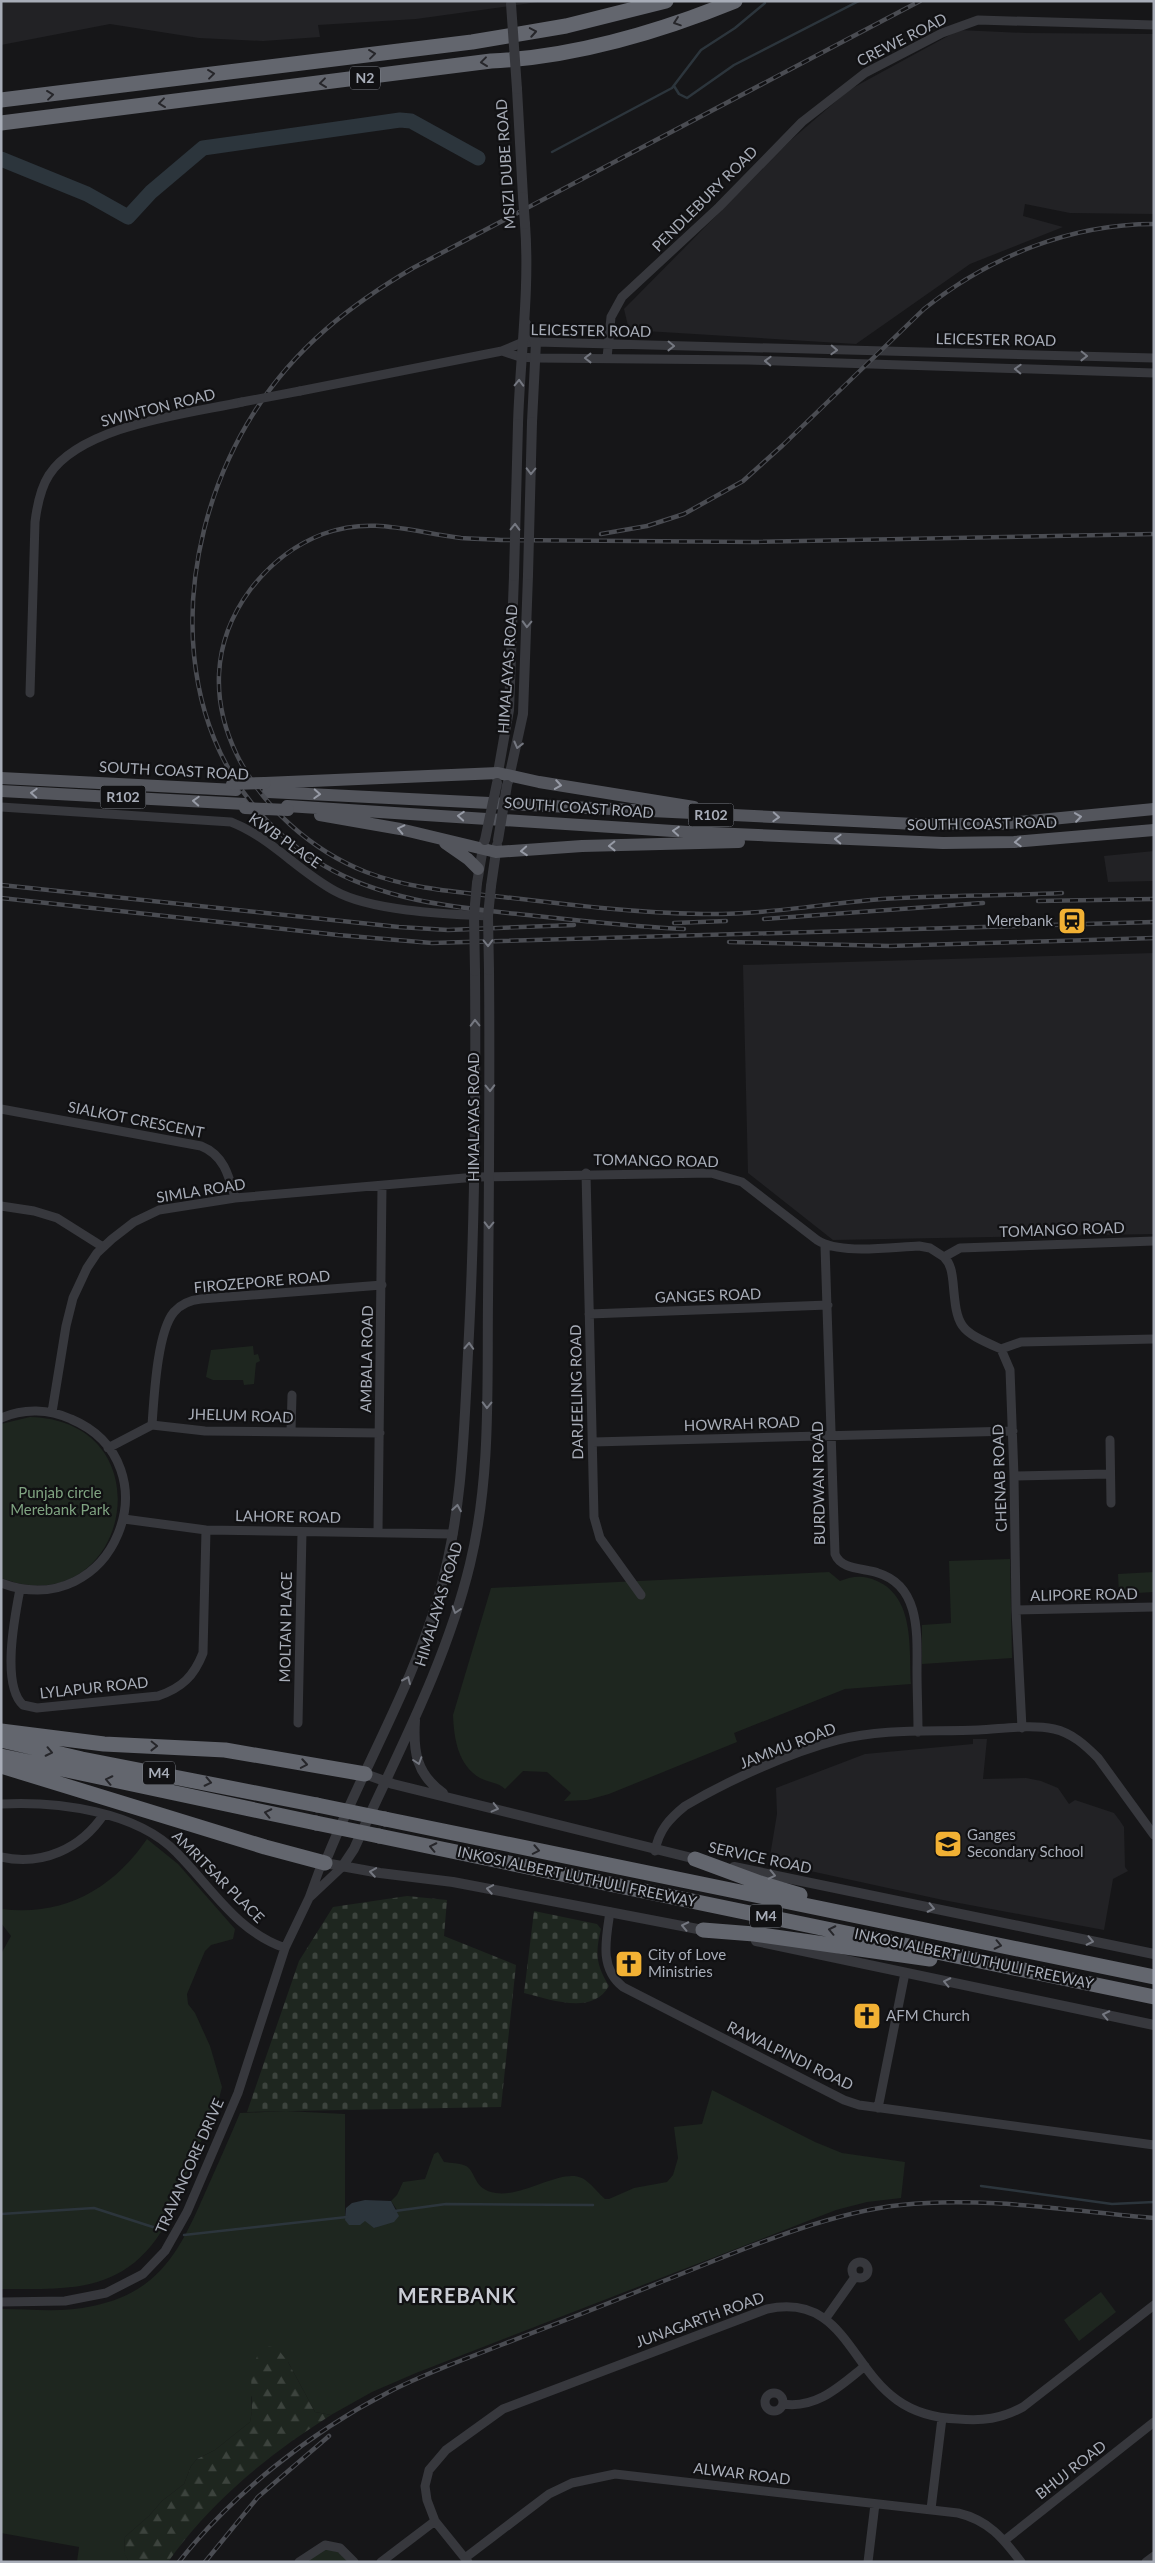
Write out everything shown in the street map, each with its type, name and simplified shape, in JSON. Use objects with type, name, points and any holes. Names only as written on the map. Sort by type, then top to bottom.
[{"type":"highway","name":"N2","points":[[1,100],[472,42],[566,26],[666,1]]},
{"type":"highway","name":"N2","points":[[1,123],[491,61],[519,60],[622,38],[735,1]]},
{"type":"highway","points":[[1,1731],[104,1744],[225,1750],[365,1774]]},
{"type":"highway","name":"INKOSI ALBERT LUTHULI FREEWAY","points":[[1,1740],[82,1759],[317,1805],[1154,1978]]},
{"type":"highway","name":"INKOSI ALBERT LUTHULI FREEWAY","points":[[1,1756],[1154,1997]]},
{"type":"highway","points":[[1,1766],[200,1828],[325,1862]]},
{"type":"highway","points":[[695,1859],[760,1883],[821,1901],[865,1918]]},
{"type":"highway","points":[[704,1930],[754,1934],[943,1961],[1033,1971]]},
{"type":"main road","name":"SOUTH COAST ROAD","points":[[1,778],[187,788],[209,784],[234,787],[267,787],[749,816],[863,821],[999,824],[1154,809]]},
{"type":"main road","points":[[267,787],[503,779],[539,782],[749,816]]},
{"type":"main road","name":"SOUTH COAST ROAD","points":[[1,791],[765,836],[864,840],[987,844],[1154,830]]},
{"type":"main road","points":[[288,808],[400,829],[437,838],[497,846],[742,842],[765,836]]},
{"type":"main road","points":[[1097,814],[1099,835]]},
{"type":"main road","points":[[863,821],[864,840]]},
{"type":"main road","points":[[437,838],[468,859],[478,869]]},
{"type":"street","name":"MSIZI DUBE ROAD","points":[[511,2],[525,224],[525,322],[521,343]]},
{"type":"street","name":"CREWE ROAD","points":[[844,87],[865,73],[942,33],[978,20],[1154,26]]},
{"type":"street","name":"PENDLEBURY ROAD","points":[[608,345],[611,317],[622,297],[718,207],[802,122],[844,87]]},
{"type":"street","name":"MSIZI DUBE ROAD","points":[[525,322],[536,342]]},
{"type":"street","name":"LEICESTER ROAD","points":[[502,351],[521,343],[536,342],[1154,358]]},
{"type":"street","name":"HIMALAYAS ROAD","points":[[285,1948],[309,1898],[320,1868],[325,1862],[365,1774],[426,1633],[440,1589],[453,1534],[462,1464],[476,1177],[474,915],[478,869],[523,714],[536,342]]},
{"type":"street","name":"HIMALAYAS ROAD","points":[[309,1898],[342,1867],[354,1849],[437,1668],[470,1563],[480,1503],[486,1429],[490,1176],[488,916],[497,846],[510,694],[521,343]]},
{"type":"street","points":[[607,358],[608,345]]},
{"type":"street","points":[[740,347],[740,361]]},
{"type":"street","name":"LEICESTER ROAD","points":[[502,351],[520,357],[536,358],[740,361],[1154,373]]},
{"type":"street","name":"SWINTON ROAD","points":[[30,693],[35,522],[39,499],[50,473],[68,456],[107,433],[242,402],[502,351]]},
{"type":"street","points":[[1113,372],[1114,357]]},
{"type":"street","name":"KWB PLACE","points":[[1,807],[231,822],[250,830],[336,892],[379,906],[488,916]]},
{"type":"street","name":"SIALKOT CRESCENT","points":[[1,1108],[202,1146],[216,1154],[223,1163],[235,1198]]},
{"type":"street","name":"TOMANGO ROAD","points":[[490,1176],[586,1173],[723,1174],[742,1182],[826,1246]]},
{"type":"street","name":"DARJEELING ROAD","points":[[586,1173],[593,1442],[592,1507],[597,1532],[641,1595]]},
{"type":"street","name":"SIMLA ROAD","points":[[52,1412],[66,1326],[73,1298],[87,1268],[103,1247],[134,1222],[159,1210],[235,1198],[490,1176]]},
{"type":"street","name":"AMBALA ROAD","points":[[378,1532],[382,1186]]},
{"type":"street","points":[[1,1206],[34,1211],[57,1218],[103,1247]]},
{"type":"street","name":"TOMANGO ROAD","points":[[944,1257],[960,1248],[1154,1241]]},
{"type":"street","points":[[826,1246],[839,1248],[919,1246],[930,1248],[944,1257],[952,1272],[956,1315],[961,1325],[972,1336],[1001,1349],[1021,1342],[1154,1338]]},
{"type":"street","name":"BURDWAN ROAD","points":[[826,1246],[835,1554],[844,1565],[887,1576],[901,1587],[909,1598],[916,1627],[918,1732]]},
{"type":"street","name":"FIROZEPORE ROAD","points":[[152,1425],[159,1361],[167,1324],[175,1311],[186,1303],[201,1299],[382,1285]]},
{"type":"street","name":"GANGES ROAD","points":[[589,1314],[828,1305]]},
{"type":"street","name":"CHENAB ROAD","points":[[1001,1349],[1010,1370],[1016,1610],[1022,1728]]},
{"type":"street","points":[[291,1432],[292,1395]]},
{"type":"street","points":[[1,1418],[27,1411],[52,1412],[77,1421],[99,1437],[108,1448],[118,1465],[124,1484],[124,1520],[110,1552],[84,1577],[50,1590],[20,1589],[1,1584]]},
{"type":"street","points":[[108,1448],[152,1425]]},
{"type":"street","name":"JHELUM ROAD","points":[[152,1425],[205,1431],[380,1433]]},
{"type":"street","name":"HOWRAH ROAD","points":[[593,1442],[1013,1431]]},
{"type":"street","points":[[1110,1440],[1109,1474],[1111,1503]]},
{"type":"street","points":[[1014,1476],[1109,1474]]},
{"type":"street","name":"LAHORE ROAD","points":[[124,1520],[206,1530],[453,1534]]},
{"type":"street","name":"LYLAPUR ROAD","points":[[20,1589],[12,1628],[11,1662],[16,1693],[23,1704],[37,1708],[158,1696],[176,1689],[187,1681],[203,1653],[206,1530]]},
{"type":"street","name":"MOLTAN PLACE","points":[[298,1724],[302,1532]]},
{"type":"street","name":"ALIPORE ROAD","points":[[1016,1610],[1154,1607]]},
{"type":"street","points":[[416,1714],[414,1744],[418,1764],[426,1778],[448,1796]]},
{"type":"street","name":"JAMMU ROAD","points":[[655,1851],[661,1831],[672,1816],[685,1806],[777,1762],[822,1744],[856,1736],[1022,1728],[1054,1729],[1065,1733],[1087,1747],[1098,1758],[1154,1836]]},
{"type":"street","name":"SERVICE ROAD","points":[[365,1774],[385,1782],[448,1796],[655,1851],[1154,1954]]},
{"type":"street","name":"AMRITSAR PLACE","points":[[1,1804],[30,1804],[104,1814],[130,1821],[155,1835],[176,1851],[240,1923],[258,1937],[285,1948]]},
{"type":"street","points":[[1,1857],[32,1859],[55,1854],[83,1839],[94,1829],[104,1814]]},
{"type":"street","points":[[325,1862],[342,1867],[453,1882],[704,1930],[1154,2025]]},
{"type":"street","name":"RAWALPINDI ROAD","points":[[610,1912],[606,1958],[613,1976],[623,1987],[844,2100],[878,2108],[1154,2145]]},
{"type":"street","name":"TRAVANCORE DRIVE","points":[[1,2302],[65,2301],[98,2295],[135,2280],[159,2259],[178,2230],[238,2093],[285,1948]]},
{"type":"street","points":[[878,2108],[905,1973]]},
{"type":"street","points":[[826,2318],[855,2277]]},
{"type":"street","name":"JUNAGARTH ROAD","points":[[467,2560],[435,2521],[427,2500],[425,2486],[430,2470],[446,2450],[503,2410],[767,2308],[783,2305],[797,2306],[826,2318],[896,2400],[918,2412],[942,2418],[986,2420],[1011,2414],[1154,2305]]},
{"type":"street","points":[[783,2404],[792,2405],[821,2399],[866,2366]]},
{"type":"street","points":[[931,2509],[942,2418]]},
{"type":"street","name":"BHUJ ROAD","points":[[1005,2540],[1154,2422]]},
{"type":"street","name":"ALWAR ROAD","points":[[467,2560],[549,2494],[572,2483],[615,2474],[931,2509],[972,2516],[984,2522],[1005,2540],[1021,2562]]},
{"type":"street","points":[[868,2562],[875,2504]]},
{"type":"street","points":[[381,2562],[435,2521]]},
{"type":"street","points":[[299,2562],[324,2545],[340,2548],[354,2562]]},
{"type":"street","points":[[1146,2562],[1154,2556]]},
{"type":"shaded area","points":[[1,1],[545,1],[416,19],[318,25],[320,37],[263,41],[199,38],[110,24],[1,45]]},
{"type":"shaded area","points":[[959,30],[1026,33],[1154,34],[1154,214],[1070,213],[1025,204],[1023,216],[1063,227],[970,264],[856,344],[629,330],[624,309],[791,140],[849,90]]},
{"type":"shaded area","points":[[1154,851],[1154,881],[1108,882],[1104,856]]},
{"type":"shaded area","points":[[1154,953],[1154,1234],[833,1240],[748,1173],[743,965]]},
{"type":"shaded area","name":"Ganges Secondary School","points":[[973,1739],[987,1739],[983,1779],[1026,1778],[1041,1781],[1058,1788],[1069,1804],[1075,1800],[1114,1813],[1120,1821],[1124,1827],[1125,1867],[1128,1871],[1113,1879],[1104,1930],[943,1900],[769,1862],[777,1814],[776,1788],[865,1754],[973,1744]]},
{"type":"shaded area","points":[[365,2200],[391,2201],[399,2216],[394,2222],[374,2228],[365,2221],[360,2225],[349,2225],[345,2220],[346,2208],[352,2203]]},
{"type":"green space","points":[[253,1346],[254,1355],[258,1354],[260,1361],[256,1363],[254,1384],[244,1385],[243,1380],[213,1380],[206,1377],[211,1350]]},
{"type":"green space","name":"Punjab circle Merebank Park","points":[[30,1417],[74,1427],[103,1451],[116,1483],[116,1517],[103,1550],[79,1574],[44,1585],[1,1578],[1,1424]]},
{"type":"green space","points":[[1010,1559],[1012,1658],[922,1664],[922,1625],[951,1623],[949,1561]]},
{"type":"green space","points":[[829,1572],[840,1581],[858,1577],[877,1581],[889,1589],[898,1599],[908,1625],[911,1684],[845,1689],[734,1733],[737,1742],[609,1794],[587,1800],[564,1801],[571,1793],[547,1772],[523,1771],[505,1789],[480,1778],[473,1773],[462,1759],[456,1742],[453,1715],[491,1588]]},
{"type":"green space","points":[[1154,1572],[1154,1592],[1119,1594],[1118,1574]]},
{"type":"green space","points":[[147,1839],[178,1864],[235,1929],[233,1939],[211,1945],[205,1951],[187,1994],[188,2004],[195,2013],[210,2046],[222,2087],[218,2103],[161,2232],[145,2252],[128,2267],[110,2277],[91,2284],[48,2289],[1,2289],[1,1954],[11,1936],[1,1923],[1,1909],[24,1910],[45,1908],[65,1904],[85,1896],[119,1872],[134,1857]]},
{"type":"green space","points":[[407,1896],[447,1900],[444,1936],[516,1965],[501,2107],[247,2112],[299,1961],[333,1907]]},
{"type":"green space","points":[[534,1911],[597,1924],[601,1929],[597,1952],[599,1965],[609,1986],[602,1995],[592,2001],[570,2003],[524,1993]]},
{"type":"green space","points":[[712,2090],[815,2142],[842,2153],[905,2162],[901,2198],[867,2202],[836,2210],[416,2373],[372,2392],[331,2415],[315,2412],[288,2362],[251,2397],[252,2411],[250,2422],[215,2450],[197,2459],[191,2466],[184,2484],[162,2501],[149,2516],[125,2537],[124,2552],[129,2562],[77,2562],[79,2547],[1,2533],[1,2309],[59,2310],[93,2306],[116,2299],[135,2290],[151,2279],[165,2266],[186,2233],[240,2113],[286,2111],[345,2114],[345,2220],[365,2220],[375,2228],[397,2210],[391,2201],[397,2195],[403,2182],[425,2179],[434,2154],[438,2152],[444,2162],[469,2168],[483,2188],[496,2193],[518,2191],[553,2179],[574,2176],[582,2178],[605,2199],[609,2199],[634,2188],[667,2182],[673,2175],[678,2158],[674,2127],[702,2124]]},
{"type":"green space","points":[[1101,2292],[1116,2312],[1079,2341],[1064,2320]]},
{"type":"green space","points":[[269,2346],[277,2348],[288,2362],[315,2412],[331,2415],[285,2446],[242,2480],[203,2519],[168,2562],[129,2562],[124,2553],[125,2537],[149,2516],[162,2501],[184,2484],[191,2466],[197,2459],[215,2450],[250,2422],[252,2411],[251,2372],[258,2354]]},
{"type":"green space","points":[[325,2548],[338,2552],[348,2562],[304,2562]]},
{"type":"waterway","points":[[674,86],[679,94],[687,98],[734,65],[859,1]]},
{"type":"waterway","points":[[552,152],[672,88],[701,50],[735,28],[765,3]]},
{"type":"waterway","points":[[1,159],[87,194],[128,217],[151,192],[203,148],[400,120],[411,121],[478,158]]},
{"type":"waterway","points":[[981,2186],[1112,2204],[1154,2202]]},
{"type":"waterway","points":[[395,2211],[446,2204],[593,2205]]},
{"type":"waterway","points":[[1,2214],[94,2208],[159,2229]]},
{"type":"waterway","points":[[184,2235],[347,2217]]},
{"type":"railway","points":[[684,929],[610,924],[481,910],[400,896],[348,878],[323,865],[270,824],[232,774],[206,717],[194,656],[194,593],[204,529],[225,468],[255,411],[271,388],[306,348],[325,330],[367,297],[413,268],[920,1]]},
{"type":"railway","points":[[601,534],[647,526],[684,514],[743,481],[924,309],[949,290],[976,274],[1003,259],[1061,237],[1092,230],[1154,224]]},
{"type":"railway","points":[[1062,893],[882,899],[770,911],[703,914],[603,908],[468,893],[434,889],[383,878],[366,872],[326,852],[291,825],[260,792],[237,755],[223,715],[219,674],[228,631],[250,590],[274,564],[292,550],[323,534],[359,526],[392,527],[461,538],[501,540],[755,542],[1154,534]]},
{"type":"railway","points":[[1,885],[399,927],[448,930],[574,925]]},
{"type":"railway","points":[[1,898],[338,935],[432,943],[1154,922]]},
{"type":"railway","points":[[1038,901],[1154,899]]},
{"type":"railway","points":[[764,919],[983,903]]},
{"type":"railway","points":[[674,923],[726,921]]},
{"type":"railway","points":[[729,942],[890,946],[1154,938]]},
{"type":"railway","points":[[179,2562],[223,2512],[248,2489],[302,2446],[358,2409],[387,2393],[443,2368],[745,2248],[840,2217],[901,2205],[964,2202],[996,2203],[1154,2218]]},
{"type":"railway","points":[[205,2562],[258,2497],[329,2436]]},
{"type":"place","name":"Merebank","points":[[1072,921]]},
{"type":"place","name":"Ganges Secondary School","points":[[948,1844]]},
{"type":"place","name":"City of Love Ministries","points":[[629,1964]]},
{"type":"place","name":"AFM Church","points":[[867,2016]]},
{"type":"district","name":"MEREBANK","points":[[457,2296]]}]
